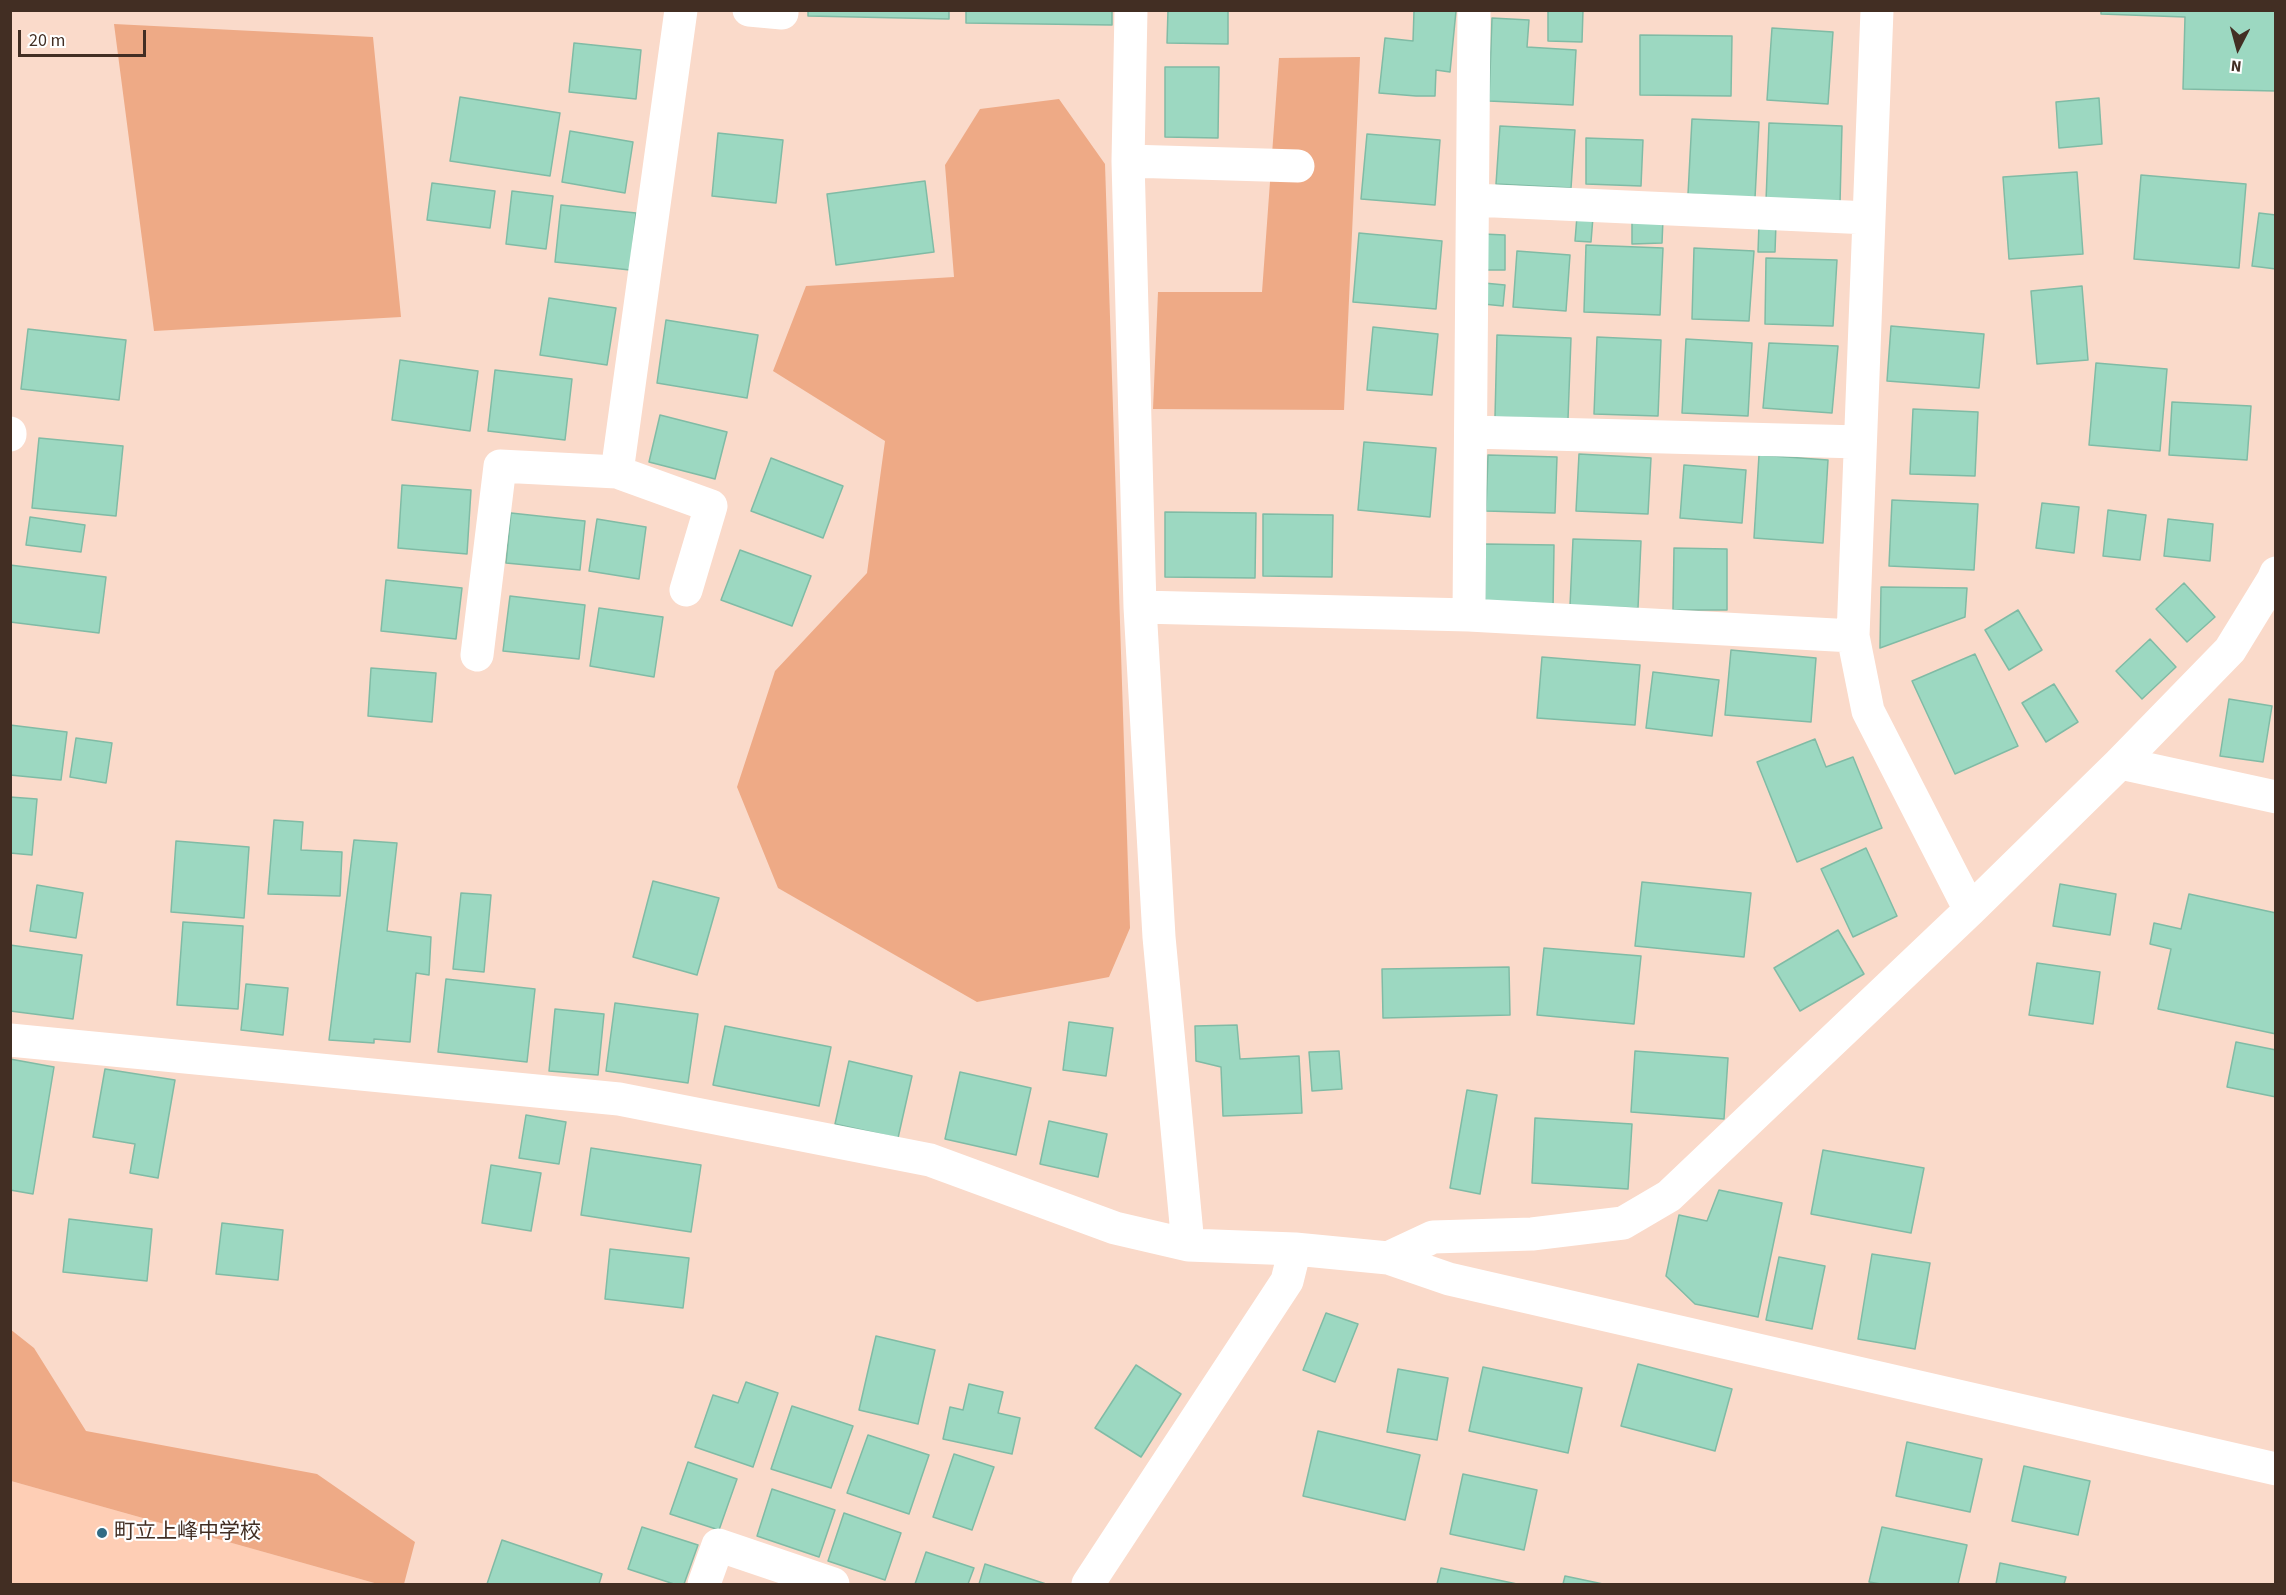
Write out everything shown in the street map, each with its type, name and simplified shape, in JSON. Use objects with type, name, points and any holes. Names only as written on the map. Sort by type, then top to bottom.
[{"type":"street","points":[[617,472],[681,10]]},
{"type":"street","points":[[749,10],[782,14],[782,10]]},
{"type":"street","points":[[1131,10],[1128,161],[1140,607],[1160,937],[1188,1245]]},
{"type":"street","points":[[1469,615],[1474,10]]},
{"type":"street","points":[[1876,10],[1853,636],[1868,711],[1970,910]]},
{"type":"street","points":[[1128,161],[1298,166]]},
{"type":"street","points":[[1473,200],[1869,218]]},
{"type":"street","points":[[1471,432],[1860,442]]},
{"type":"street","points":[[477,655],[500,466],[617,472],[711,506],[686,590]]},
{"type":"street","points":[[1388,1258],[1433,1238],[1532,1234],[1623,1223],[1669,1196],[1970,910],[2120,763],[2230,650],[2276,573]]},
{"type":"street","points":[[1140,607],[1469,615],[1853,636]]},
{"type":"street","points":[[2120,763],[2276,797]]},
{"type":"street","points":[[10,1040],[619,1099],[930,1160],[1115,1228],[1188,1245],[1295,1249],[1388,1258],[1449,1280],[2276,1469]]},
{"type":"street","points":[[1088,1584],[1287,1281],[1295,1249]]},
{"type":"street","points":[[704,1584],[718,1545],[833,1584]]},
{"type":"shaded area","points":[[114,24],[373,37],[401,317],[154,331]]},
{"type":"shaded area","points":[[1360,57],[1344,410],[1153,409],[1158,292],[1262,292],[1279,58]]},
{"type":"shaded area","points":[[1059,99],[1105,164],[1130,928],[1109,977],[977,1002],[778,888],[737,787],[775,671],[867,573],[885,441],[773,371],[806,286],[954,277],[945,165],[980,109]]},
{"type":"shaded area","points":[[10,1329],[34,1348],[86,1431],[317,1474],[415,1542],[404,1584],[378,1584],[11,1481]]},
{"type":"shaded area","name":"町立上峰中学校","points":[[11,1481],[378,1584],[11,1584]]},
{"type":"building","points":[[808,10],[949,10],[949,19],[808,16]]},
{"type":"building","points":[[966,10],[1112,10],[1112,25],[966,23]]},
{"type":"building","points":[[1168,10],[1228,10],[1228,44],[1167,43]]},
{"type":"building","points":[[1548,10],[1583,10],[1582,42],[1548,41]]},
{"type":"building","points":[[2101,10],[2276,10],[2276,91],[2183,89],[2185,17],[2101,14]]},
{"type":"building","points":[[1414,11],[1456,11],[1450,72],[1436,70],[1435,96],[1379,93],[1385,38],[1413,41]]},
{"type":"building","points":[[1492,18],[1529,20],[1527,47],[1576,50],[1573,105],[1489,101]]},
{"type":"building","points":[[1772,28],[1833,32],[1828,104],[1767,100]]},
{"type":"building","points":[[1640,35],[1732,36],[1731,96],[1640,95]]},
{"type":"building","points":[[574,43],[641,50],[636,99],[569,92]]},
{"type":"building","points":[[1165,67],[1219,67],[1218,138],[1165,137]]},
{"type":"building","points":[[460,97],[560,113],[550,176],[450,161]]},
{"type":"building","points":[[2099,98],[2102,144],[2059,148],[2056,102]]},
{"type":"building","points":[[1692,119],[1759,122],[1755,198],[1688,194]]},
{"type":"building","points":[[1769,123],[1842,126],[1840,203],[1766,201]]},
{"type":"building","points":[[1500,126],[1575,130],[1571,188],[1496,184]]},
{"type":"building","points":[[570,131],[633,142],[625,193],[562,182]]},
{"type":"building","points":[[718,133],[783,140],[776,203],[712,196]]},
{"type":"building","points":[[1367,134],[1440,140],[1435,205],[1361,199]]},
{"type":"building","points":[[1586,138],[1643,140],[1641,186],[1586,184]]},
{"type":"building","points":[[2077,172],[2083,254],[2009,259],[2003,177]]},
{"type":"building","points":[[2141,175],[2246,184],[2239,268],[2134,259]]},
{"type":"building","points":[[925,181],[934,252],[836,265],[827,194]]},
{"type":"building","points":[[432,183],[495,191],[490,228],[427,220]]},
{"type":"building","points":[[512,191],[553,196],[546,249],[506,244]]},
{"type":"building","points":[[561,205],[636,213],[630,270],[555,262]]},
{"type":"building","points":[[2259,213],[2276,215],[2276,269],[2252,266]]},
{"type":"building","points":[[1577,216],[1593,217],[1591,242],[1575,241]]},
{"type":"building","points":[[1663,219],[1662,243],[1632,244],[1632,220]]},
{"type":"building","points":[[1759,223],[1776,223],[1775,252],[1758,252]]},
{"type":"building","points":[[1359,233],[1442,241],[1436,309],[1353,302]]},
{"type":"building","points":[[1483,234],[1505,235],[1505,270],[1482,270]]},
{"type":"building","points":[[1586,245],[1663,248],[1660,315],[1584,312]]},
{"type":"building","points":[[1694,248],[1754,251],[1749,321],[1692,319]]},
{"type":"building","points":[[1517,251],[1570,255],[1566,311],[1513,307]]},
{"type":"building","points":[[1766,258],[1837,260],[1833,326],[1765,324]]},
{"type":"building","points":[[1484,283],[1505,285],[1503,306],[1483,304]]},
{"type":"building","points":[[2082,286],[2088,360],[2037,364],[2031,291]]},
{"type":"building","points":[[549,298],[616,308],[607,365],[540,355]]},
{"type":"building","points":[[666,320],[758,335],[747,398],[657,383]]},
{"type":"building","points":[[1891,326],[1984,334],[1979,388],[1887,381]]},
{"type":"building","points":[[1373,327],[1438,334],[1432,395],[1367,390]]},
{"type":"building","points":[[28,329],[126,340],[119,400],[21,389]]},
{"type":"building","points":[[1497,335],[1571,338],[1568,419],[1495,417]]},
{"type":"building","points":[[1597,337],[1661,340],[1658,416],[1594,414]]},
{"type":"building","points":[[1686,339],[1752,343],[1748,416],[1682,413]]},
{"type":"building","points":[[1769,343],[1838,346],[1832,413],[1763,408]]},
{"type":"building","points":[[400,360],[478,371],[470,431],[392,420]]},
{"type":"building","points":[[2096,363],[2167,369],[2160,451],[2089,445]]},
{"type":"building","points":[[495,370],[572,379],[565,440],[488,431]]},
{"type":"building","points":[[2172,402],[2251,406],[2247,460],[2169,455]]},
{"type":"building","points":[[1913,409],[1978,412],[1975,476],[1910,474]]},
{"type":"building","points":[[660,415],[727,432],[715,479],[649,462]]},
{"type":"building","points":[[39,438],[123,446],[116,516],[32,508]]},
{"type":"building","points":[[1364,442],[1436,448],[1430,517],[1358,510]]},
{"type":"building","points":[[1579,454],[1651,458],[1648,514],[1576,511]]},
{"type":"building","points":[[1488,455],[1557,457],[1555,513],[1486,511]]},
{"type":"building","points":[[1759,455],[1828,460],[1823,543],[1754,538]]},
{"type":"building","points":[[771,458],[843,486],[823,538],[751,511]]},
{"type":"building","points":[[1684,465],[1746,470],[1742,523],[1680,518]]},
{"type":"building","points":[[402,485],[471,490],[467,554],[398,548]]},
{"type":"building","points":[[1892,500],[1978,504],[1974,570],[1889,566]]},
{"type":"building","points":[[2042,503],[2079,507],[2074,553],[2036,548]]},
{"type":"building","points":[[2108,510],[2146,515],[2140,560],[2103,556]]},
{"type":"building","points":[[1165,512],[1256,513],[1255,578],[1165,577]]},
{"type":"building","points":[[511,513],[585,521],[580,570],[506,563]]},
{"type":"building","points":[[1263,514],[1333,515],[1332,577],[1263,576]]},
{"type":"building","points":[[30,517],[85,525],[81,552],[26,545]]},
{"type":"building","points":[[597,519],[646,527],[639,579],[589,571]]},
{"type":"building","points":[[2168,519],[2213,524],[2210,561],[2164,556]]},
{"type":"building","points":[[1573,539],[1641,541],[1638,608],[1570,606]]},
{"type":"building","points":[[1485,544],[1554,545],[1553,609],[1485,608]]},
{"type":"building","points":[[1674,548],[1727,549],[1727,610],[1673,610]]},
{"type":"building","points":[[740,550],[811,576],[792,626],[721,600]]},
{"type":"building","points":[[10,565],[106,577],[99,633],[10,622]]},
{"type":"building","points":[[386,580],[462,588],[456,639],[381,631]]},
{"type":"building","points":[[2184,583],[2215,617],[2187,642],[2156,609]]},
{"type":"building","points":[[1881,587],[1967,588],[1965,617],[1880,648]]},
{"type":"building","points":[[510,596],[585,605],[579,659],[503,651]]},
{"type":"building","points":[[599,608],[663,617],[654,677],[590,666]]},
{"type":"building","points":[[2018,610],[2042,650],[2009,670],[1985,630]]},
{"type":"building","points":[[2150,639],[2176,667],[2142,699],[2116,671]]},
{"type":"building","points":[[1731,650],[1816,658],[1811,722],[1725,715]]},
{"type":"building","points":[[1975,654],[2018,746],[1955,774],[1912,681]]},
{"type":"building","points":[[1542,657],[1640,665],[1635,725],[1537,718]]},
{"type":"building","points":[[371,668],[436,673],[432,722],[368,716]]},
{"type":"building","points":[[1653,672],[1719,680],[1712,736],[1646,728]]},
{"type":"building","points":[[2054,684],[2078,722],[2046,742],[2022,703]]},
{"type":"building","points":[[2229,699],[2272,706],[2263,762],[2220,756]]},
{"type":"building","points":[[10,725],[67,732],[61,780],[10,775]]},
{"type":"building","points":[[76,738],[112,743],[106,783],[70,777]]},
{"type":"building","points":[[1815,739],[1826,767],[1853,757],[1882,828],[1797,862],[1757,762]]},
{"type":"building","points":[[10,797],[37,799],[32,855],[10,853]]},
{"type":"building","points":[[274,820],[303,822],[301,850],[342,852],[340,896],[268,894]]},
{"type":"building","points":[[354,840],[397,843],[387,931],[431,937],[429,975],[416,973],[410,1042],[374,1039],[374,1043],[329,1040]]},
{"type":"building","points":[[176,841],[249,847],[244,918],[171,912]]},
{"type":"building","points":[[1866,848],[1897,916],[1853,937],[1821,869]]},
{"type":"building","points":[[653,881],[719,898],[697,975],[633,957]]},
{"type":"building","points":[[1642,882],[1751,893],[1744,957],[1635,946]]},
{"type":"building","points":[[2060,884],[2116,894],[2110,935],[2053,926]]},
{"type":"building","points":[[37,885],[83,893],[76,938],[30,931]]},
{"type":"building","points":[[461,893],[491,895],[484,972],[453,969]]},
{"type":"building","points":[[2189,894],[2276,913],[2276,1034],[2158,1009],[2171,949],[2150,944],[2154,923],[2181,929]]},
{"type":"building","points":[[183,922],[243,926],[238,1009],[177,1005]]},
{"type":"building","points":[[1838,930],[1864,974],[1800,1011],[1774,968]]},
{"type":"building","points":[[10,945],[82,955],[73,1019],[10,1011]]},
{"type":"building","points":[[1544,948],[1641,956],[1634,1024],[1537,1015]]},
{"type":"building","points":[[2037,963],[2100,972],[2093,1024],[2029,1015]]},
{"type":"building","points":[[1509,967],[1510,1015],[1383,1018],[1382,969]]},
{"type":"building","points":[[446,979],[535,989],[527,1062],[438,1052]]},
{"type":"building","points":[[246,984],[288,988],[283,1035],[241,1030]]},
{"type":"building","points":[[615,1003],[698,1014],[688,1083],[606,1071]]},
{"type":"building","points":[[555,1009],[604,1014],[598,1075],[549,1071]]},
{"type":"building","points":[[1069,1022],[1113,1028],[1106,1076],[1063,1070]]},
{"type":"building","points":[[1237,1025],[1240,1059],[1299,1056],[1302,1113],[1223,1116],[1221,1067],[1196,1061],[1195,1026]]},
{"type":"building","points":[[725,1026],[831,1047],[819,1106],[713,1085]]},
{"type":"building","points":[[2236,1042],[2276,1050],[2276,1097],[2227,1087]]},
{"type":"building","points":[[1339,1051],[1342,1089],[1312,1091],[1309,1052]]},
{"type":"building","points":[[1635,1051],[1728,1058],[1724,1119],[1631,1112]]},
{"type":"building","points":[[10,1059],[54,1067],[33,1194],[10,1190]]},
{"type":"building","points":[[849,1061],[912,1076],[898,1138],[835,1124]]},
{"type":"building","points":[[105,1069],[175,1080],[158,1178],[130,1173],[135,1144],[93,1137]]},
{"type":"building","points":[[960,1072],[1031,1088],[1016,1155],[945,1139]]},
{"type":"building","points":[[1467,1090],[1497,1095],[1480,1194],[1450,1188]]},
{"type":"building","points":[[526,1115],[566,1122],[559,1164],[519,1158]]},
{"type":"building","points":[[1535,1118],[1632,1124],[1628,1189],[1532,1183]]},
{"type":"building","points":[[1049,1121],[1107,1134],[1098,1177],[1040,1164]]},
{"type":"building","points":[[591,1148],[701,1165],[691,1232],[581,1215]]},
{"type":"building","points":[[1823,1150],[1924,1168],[1911,1233],[1811,1214]]},
{"type":"building","points":[[491,1165],[541,1173],[531,1231],[482,1223]]},
{"type":"building","points":[[1719,1190],[1782,1203],[1758,1317],[1695,1304],[1666,1276],[1679,1215],[1707,1221]]},
{"type":"building","points":[[69,1219],[152,1229],[147,1281],[63,1272]]},
{"type":"building","points":[[222,1223],[283,1230],[278,1280],[216,1274]]},
{"type":"building","points":[[610,1249],[689,1258],[683,1308],[605,1299]]},
{"type":"building","points":[[1872,1254],[1930,1263],[1915,1349],[1858,1339]]},
{"type":"building","points":[[1779,1257],[1825,1266],[1812,1329],[1766,1320]]},
{"type":"building","points":[[1326,1313],[1358,1324],[1335,1382],[1303,1370]]},
{"type":"building","points":[[876,1336],[935,1350],[918,1424],[859,1410]]},
{"type":"building","points":[[1638,1364],[1732,1389],[1715,1451],[1621,1426]]},
{"type":"building","points":[[1136,1365],[1181,1394],[1141,1457],[1095,1428]]},
{"type":"building","points":[[1483,1367],[1582,1388],[1568,1453],[1469,1431]]},
{"type":"building","points":[[1398,1369],[1448,1378],[1437,1440],[1387,1432]]},
{"type":"building","points":[[746,1382],[778,1393],[753,1467],[695,1447],[713,1395],[738,1403]]},
{"type":"building","points":[[969,1384],[1003,1392],[998,1413],[1020,1418],[1012,1454],[943,1439],[950,1407],[963,1410]]},
{"type":"building","points":[[792,1406],[853,1426],[831,1488],[771,1469]]},
{"type":"building","points":[[1318,1431],[1420,1455],[1405,1520],[1303,1496]]},
{"type":"building","points":[[868,1435],[929,1455],[909,1514],[847,1493]]},
{"type":"building","points":[[1907,1442],[1982,1459],[1970,1512],[1896,1496]]},
{"type":"building","points":[[954,1454],[994,1467],[972,1530],[933,1517]]},
{"type":"building","points":[[688,1462],[737,1479],[719,1530],[670,1514]]},
{"type":"building","points":[[2024,1466],[2090,1481],[2078,1535],[2012,1521]]},
{"type":"building","points":[[1463,1474],[1537,1490],[1524,1550],[1450,1534]]},
{"type":"building","points":[[772,1489],[835,1510],[819,1557],[757,1536]]},
{"type":"building","points":[[844,1513],[901,1533],[885,1580],[828,1561]]},
{"type":"building","points":[[642,1527],[698,1545],[684,1584],[674,1584],[628,1569]]},
{"type":"building","points":[[1882,1527],[1967,1545],[1958,1584],[1869,1582]]},
{"type":"building","points":[[502,1540],[602,1574],[599,1584],[487,1584]]},
{"type":"building","points":[[926,1552],[974,1568],[968,1584],[915,1584]]},
{"type":"building","points":[[2000,1563],[2066,1577],[2064,1584],[1996,1584]]},
{"type":"building","points":[[985,1564],[1046,1584],[979,1584]]},
{"type":"building","points":[[1441,1568],[1517,1584],[1437,1584]]},
{"type":"building","points":[[1565,1576],[1603,1584],[1563,1584]]},
{"type":"place","name":"町立上峰中学校","points":[[102,1533]]}]
